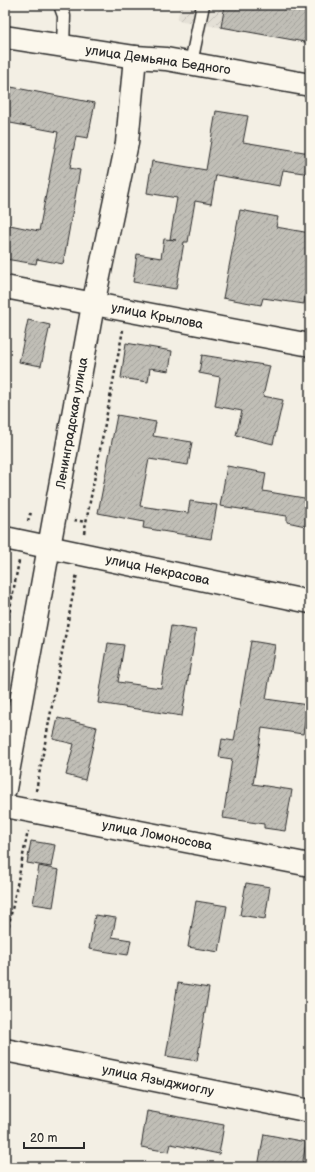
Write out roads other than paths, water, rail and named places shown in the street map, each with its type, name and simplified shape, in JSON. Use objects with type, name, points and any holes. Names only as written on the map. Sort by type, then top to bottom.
[{"type":"street","name":"улица Демьяна Бедного","points":[[5,36],[63,47],[191,63],[310,85]]},
{"type":"street","name":"Ленинградская улица","points":[[5,789],[93,306],[127,142],[135,57]]},
{"type":"street","name":"улица Крылова","points":[[5,287],[93,306],[310,346]]},
{"type":"street","name":"улица Некрасова","points":[[14,540],[310,602]]},
{"type":"street","name":"улица Ломоносова","points":[[5,806],[310,865]]},
{"type":"street","name":"улица Языджиоглу","points":[[5,1050],[310,1111]]},
{"type":"lane","points":[[60,5],[64,16],[63,47]]},
{"type":"lane","points":[[191,63],[203,5]]}]
